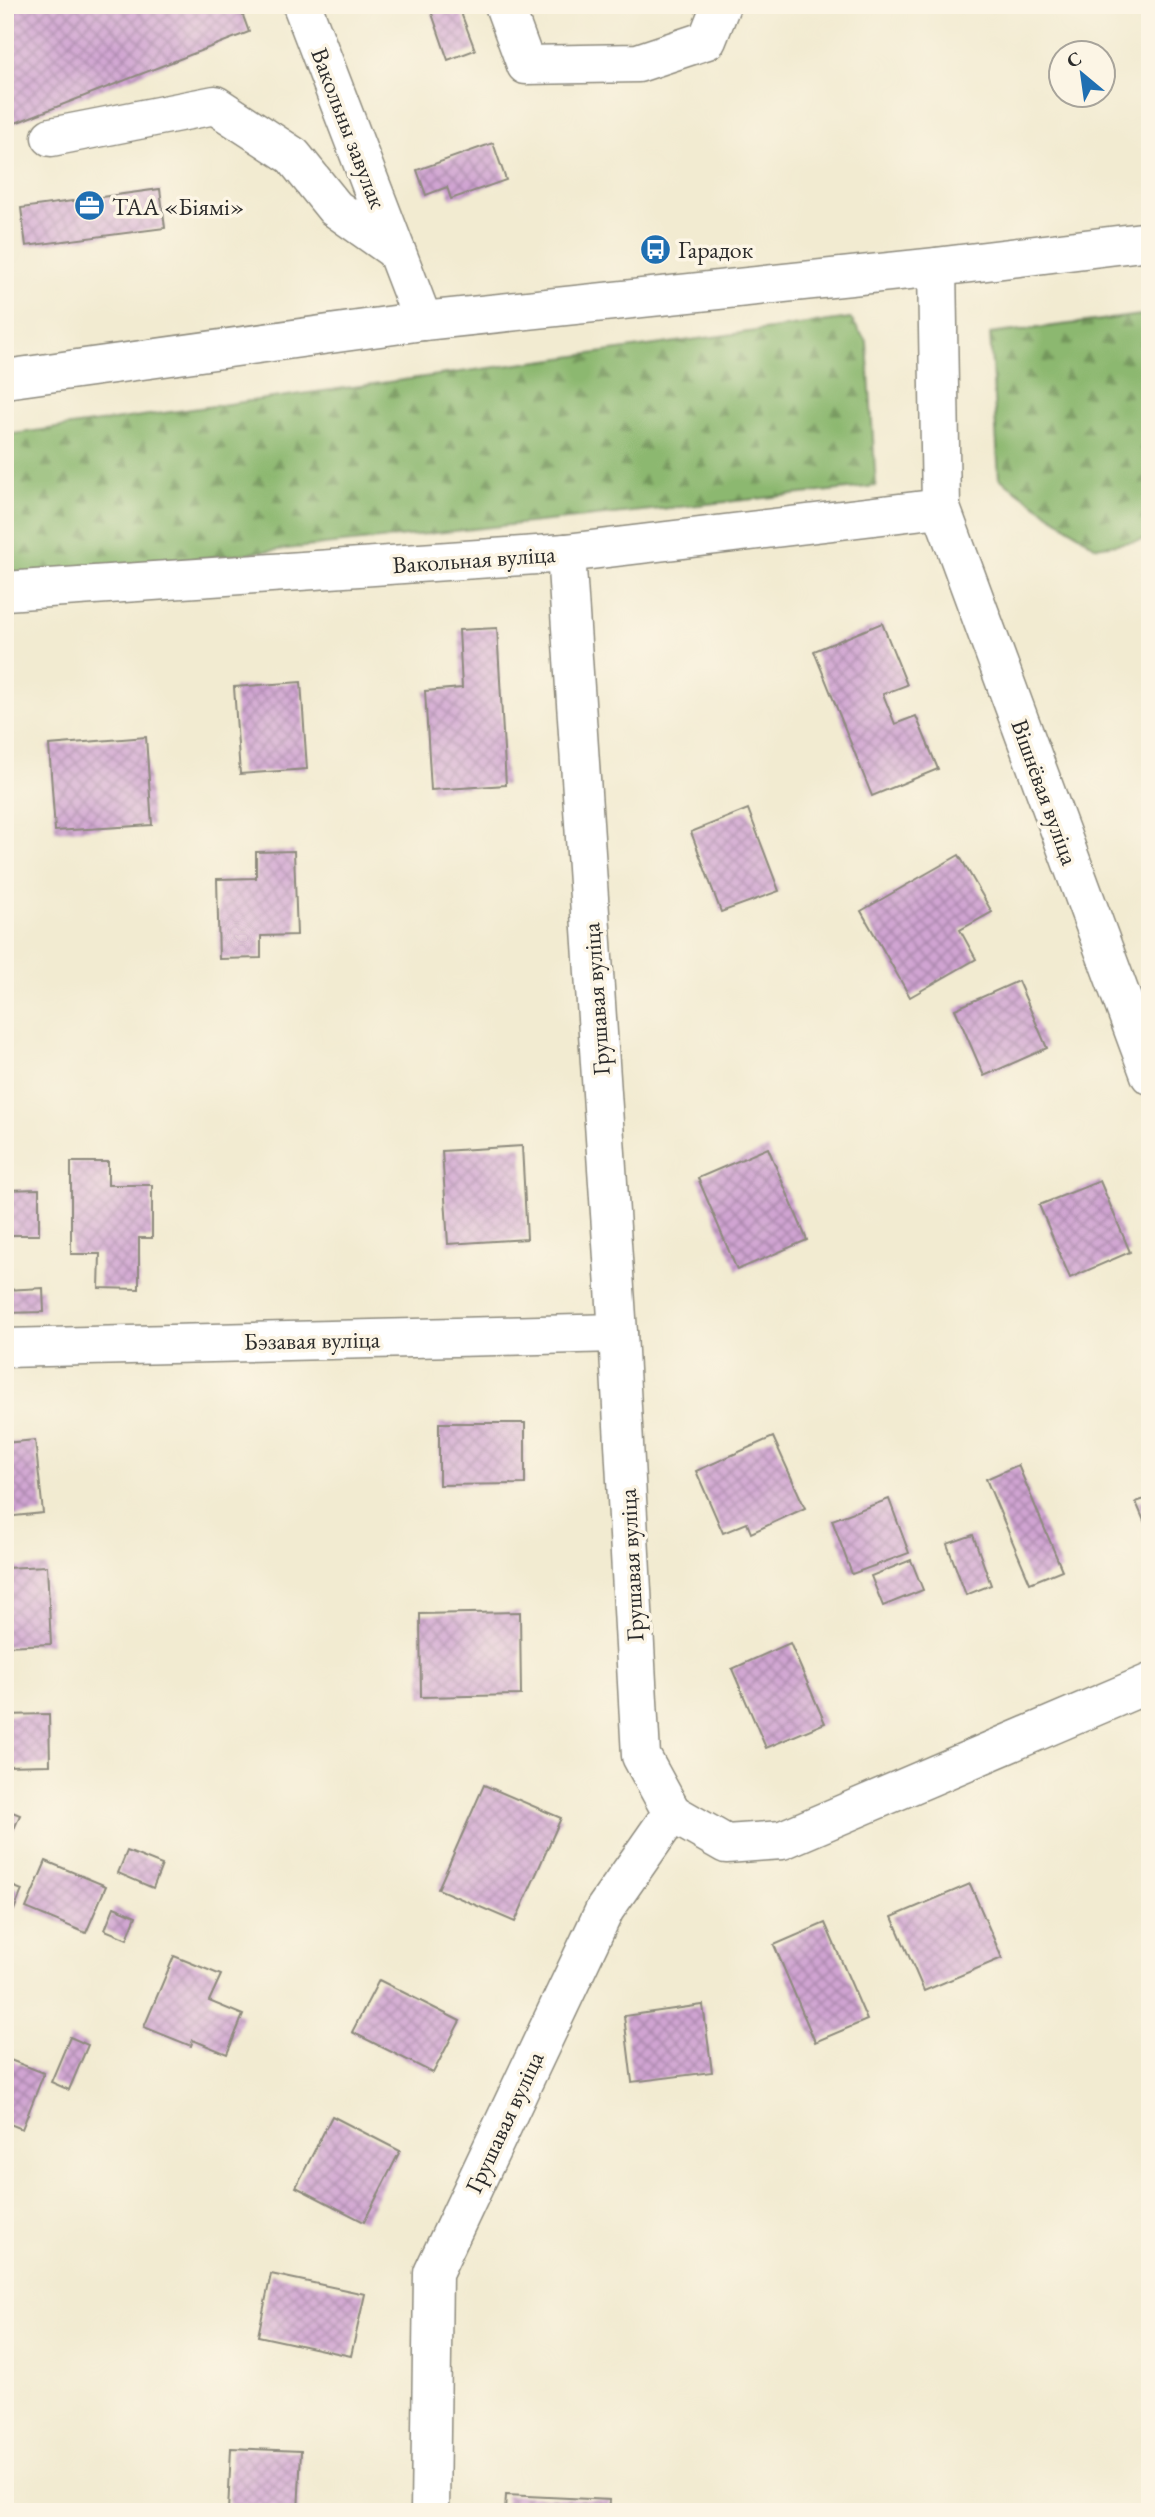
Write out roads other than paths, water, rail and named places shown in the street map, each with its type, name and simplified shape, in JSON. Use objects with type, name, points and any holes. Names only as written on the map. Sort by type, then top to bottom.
[{"type":"street","name":"Вакольны завулак","points":[[302,5],[423,321]]},
{"type":"street","points":[[504,5],[526,65],[638,62],[707,40],[721,5]]},
{"type":"street","points":[[51,137],[215,105],[293,156],[334,208],[396,251]]},
{"type":"street","points":[[5,379],[423,321],[937,267],[1150,241]]},
{"type":"street","name":"Вішнёвая вуліца","points":[[937,267],[941,508],[1150,1075]]},
{"type":"street","name":"Вакольная вуліца","points":[[5,590],[566,553],[941,508]]},
{"type":"street","name":"Грушавая вуліца","points":[[430,2512],[433,2273],[605,1909],[672,1813],[641,1756],[618,1333],[566,553]]},
{"type":"street","name":"Бэзавая вуліца","points":[[5,1348],[618,1333]]},
{"type":"street","points":[[672,1813],[726,1844],[782,1840],[1150,1684]]},
{"type":"place","name":"ТАА «Біямі»","points":[[89,206]]},
{"type":"place","name":"Гарадок","points":[[655,249]]}]
